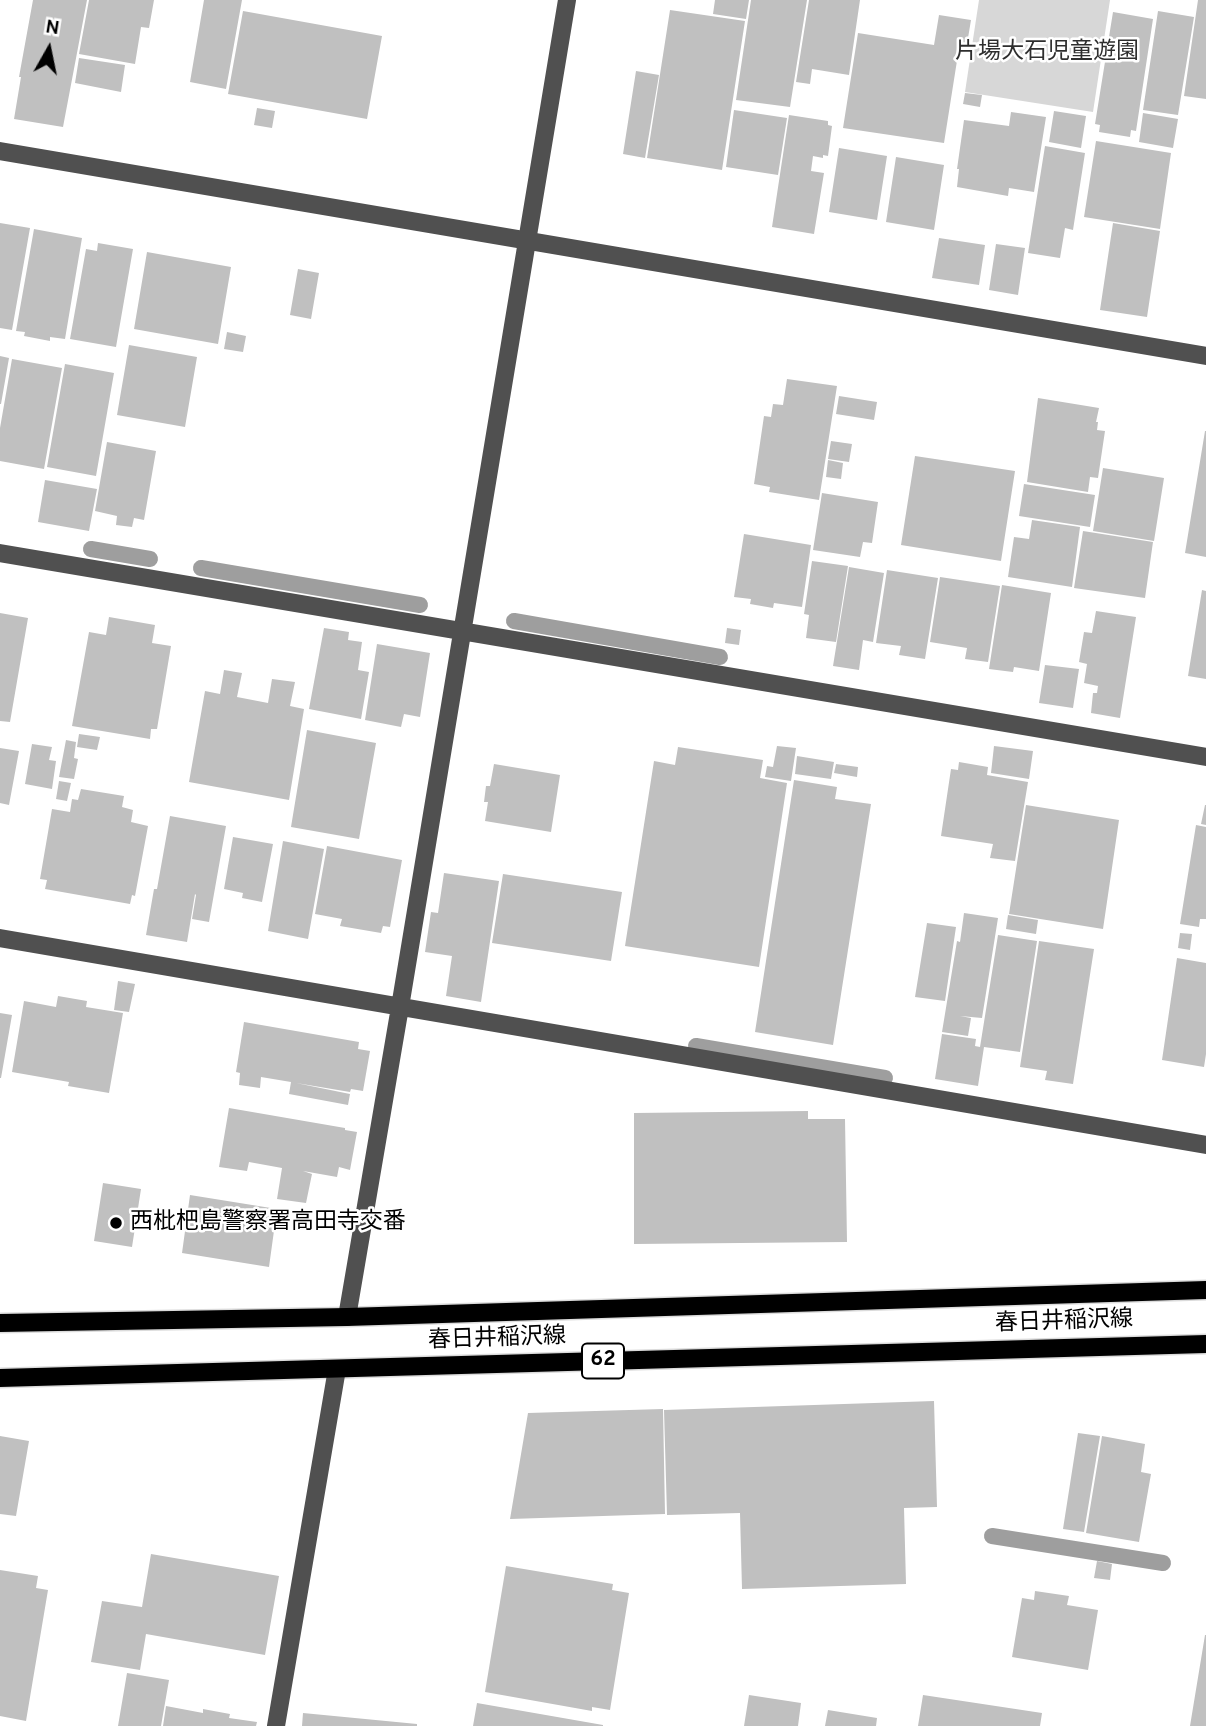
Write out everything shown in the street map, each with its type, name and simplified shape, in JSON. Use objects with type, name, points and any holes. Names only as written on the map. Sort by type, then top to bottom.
[{"type":"main road","name":"春日井稲沢線","points":[[0,1323],[347,1317],[1206,1290]]},
{"type":"main road","name":"春日井稲沢線","points":[[0,1378],[1206,1344]]},
{"type":"street","points":[[347,1317],[567,0]]},
{"type":"street","points":[[0,151],[1206,356]]},
{"type":"street","points":[[0,552],[1206,757]]},
{"type":"street","points":[[0,938],[1206,1145]]},
{"type":"street","points":[[276,1726],[337,1369]]},
{"type":"green space","name":"片場大石児童遊園","points":[[979,0],[1110,0],[1093,112],[965,92]]},
{"type":"building","points":[[33,0],[87,0],[63,127],[14,119]]},
{"type":"building","points":[[89,0],[154,0],[149,28],[141,27],[135,64],[79,54]]},
{"type":"building","points":[[204,0],[242,0],[226,89],[190,82]]},
{"type":"building","points":[[715,0],[749,0],[746,19],[713,14]]},
{"type":"building","points":[[751,0],[807,0],[790,107],[736,100]]},
{"type":"building","points":[[809,0],[860,0],[849,75],[812,69],[810,84],[796,82]]},
{"type":"building","points":[[1198,0],[1206,0],[1206,99],[1184,96]]},
{"type":"building","points":[[670,10],[745,21],[722,170],[647,158]]},
{"type":"building","points":[[243,11],[382,36],[367,119],[228,94]]},
{"type":"building","points":[[1158,11],[1194,17],[1178,115],[1143,110]]},
{"type":"building","points":[[1113,12],[1153,19],[1136,131],[1131,130],[1130,137],[1099,132],[1100,125],[1095,124]]},
{"type":"building","points":[[939,15],[971,20],[966,50],[959,48],[944,143],[843,128],[858,33],[934,45]]},
{"type":"building","points":[[79,58],[125,65],[121,92],[75,83]]},
{"type":"building","points":[[636,71],[659,75],[645,158],[623,154]]},
{"type":"building","points":[[965,93],[982,95],[980,107],[963,104]]},
{"type":"building","points":[[257,108],[275,111],[272,128],[254,125]]},
{"type":"building","points":[[734,110],[787,118],[778,175],[726,167]]},
{"type":"building","points":[[1054,111],[1086,116],[1081,148],[1049,142]]},
{"type":"building","points":[[1011,112],[1046,117],[1034,192],[1009,188],[1008,196],[957,187],[964,120],[1009,126]]},
{"type":"building","points":[[1143,113],[1178,119],[1173,148],[1139,142]]},
{"type":"building","points":[[789,115],[828,121],[828,125],[832,126],[828,156],[813,156],[811,171],[824,173],[814,234],[772,227]]},
{"type":"building","points":[[1096,141],[1171,153],[1160,229],[1084,217]]},
{"type":"building","points":[[1045,146],[1085,153],[1073,230],[1065,228],[1060,258],[1028,253]]},
{"type":"building","points":[[839,148],[887,156],[877,220],[829,212]]},
{"type":"building","points":[[896,157],[944,165],[934,230],[886,222]]},
{"type":"building","points":[[0,223],[30,228],[12,330],[0,328]]},
{"type":"building","points":[[1113,223],[1160,231],[1147,317],[1100,310]]},
{"type":"building","points":[[34,229],[82,238],[65,339],[50,337],[50,341],[24,336],[25,332],[16,331]]},
{"type":"building","points":[[939,238],[985,245],[979,285],[932,278]]},
{"type":"building","points":[[98,243],[133,249],[116,347],[70,339],[86,249],[97,251]]},
{"type":"building","points":[[996,244],[1025,248],[1018,295],[989,290]]},
{"type":"building","points":[[147,252],[231,267],[218,344],[134,329]]},
{"type":"building","points":[[298,269],[319,273],[311,319],[290,315]]},
{"type":"building","points":[[227,332],[246,336],[243,352],[224,349]]},
{"type":"building","points":[[129,345],[197,357],[185,427],[117,415]]},
{"type":"building","points":[[0,356],[9,358],[1,404],[0,404]]},
{"type":"building","points":[[12,359],[62,368],[44,469],[0,461],[0,428]]},
{"type":"building","points":[[65,364],[114,373],[96,476],[47,467]]},
{"type":"building","points":[[787,379],[837,386],[819,500],[769,492],[770,487],[754,484],[764,416],[771,417],[773,404],[783,405]]},
{"type":"building","points":[[839,396],[877,402],[874,420],[836,414]]},
{"type":"building","points":[[1038,398],[1099,408],[1097,430],[1105,431],[1098,478],[1090,477],[1088,492],[1027,482]]},
{"type":"building","points":[[1206,431],[1206,557],[1185,553]]},
{"type":"building","points":[[831,441],[852,444],[849,462],[828,459]]},
{"type":"building","points":[[107,442],[156,451],[144,520],[134,518],[132,527],[116,525],[117,516],[95,511]]},
{"type":"building","points":[[915,456],[1015,471],[1001,561],[901,545]]},
{"type":"building","points":[[828,460],[843,463],[841,479],[826,477]]},
{"type":"building","points":[[1103,468],[1164,478],[1154,541],[1093,531]]},
{"type":"building","points":[[45,480],[97,489],[89,531],[38,522]]},
{"type":"building","points":[[1024,484],[1095,495],[1090,527],[1019,516]]},
{"type":"building","points":[[822,493],[878,502],[872,543],[863,542],[860,557],[813,550]]},
{"type":"building","points":[[1032,520],[1080,527],[1072,587],[1008,577],[1014,537],[1029,539]]},
{"type":"building","points":[[1083,531],[1153,542],[1145,598],[1074,588]]},
{"type":"building","points":[[744,534],[811,545],[802,607],[774,603],[773,608],[750,604],[751,599],[734,597]]},
{"type":"building","points":[[812,561],[848,566],[836,642],[806,638],[809,615],[804,614]]},
{"type":"building","points":[[849,567],[884,573],[873,642],[863,640],[859,670],[833,666]]},
{"type":"building","points":[[887,570],[938,578],[925,659],[899,655],[901,646],[876,643]]},
{"type":"building","points":[[940,577],[1000,586],[988,662],[965,659],[967,648],[930,642]]},
{"type":"building","points":[[1002,585],[1051,593],[1039,671],[1014,667],[1013,672],[989,669]]},
{"type":"building","points":[[1202,590],[1206,591],[1206,679],[1188,676]]},
{"type":"building","points":[[1096,611],[1136,617],[1120,718],[1091,713],[1093,693],[1097,693],[1098,686],[1084,683],[1087,664],[1079,662],[1084,632],[1092,633]]},
{"type":"building","points":[[0,613],[28,618],[10,722],[0,721]]},
{"type":"building","points":[[109,617],[155,625],[152,643],[171,646],[157,729],[151,729],[150,739],[72,726],[89,632],[106,635]]},
{"type":"building","points":[[324,628],[349,632],[348,640],[362,642],[358,670],[369,672],[361,719],[309,709]]},
{"type":"building","points":[[727,628],[741,630],[739,645],[725,643]]},
{"type":"building","points":[[377,644],[430,653],[420,717],[404,714],[401,727],[365,720]]},
{"type":"building","points":[[1045,665],[1079,669],[1073,708],[1039,703]]},
{"type":"building","points":[[224,670],[242,673],[237,697],[268,703],[272,679],[295,682],[290,706],[304,709],[289,800],[189,782],[205,691],[220,694]]},
{"type":"building","points":[[307,730],[376,743],[359,839],[291,827]]},
{"type":"building","points":[[79,734],[100,737],[97,750],[77,747]]},
{"type":"building","points":[[66,740],[76,742],[74,758],[78,759],[74,779],[59,777]]},
{"type":"building","points":[[32,744],[52,747],[49,760],[56,761],[52,789],[25,784]]},
{"type":"building","points":[[777,746],[796,748],[791,781],[765,777],[767,766],[773,767]]},
{"type":"building","points":[[994,746],[1033,751],[1029,779],[991,773]]},
{"type":"building","points":[[678,747],[763,760],[760,778],[787,783],[759,967],[625,946],[654,761],[675,765]]},
{"type":"building","points":[[0,748],[19,751],[9,805],[0,803]]},
{"type":"building","points":[[797,756],[834,762],[831,779],[795,774]]},
{"type":"building","points":[[959,762],[988,767],[987,775],[1028,782],[1015,861],[990,858],[993,844],[941,836],[951,769],[958,770]]},
{"type":"building","points":[[494,764],[560,775],[551,832],[485,821],[488,802],[484,802],[486,786],[490,786]]},
{"type":"building","points":[[836,764],[858,767],[857,777],[834,773]]},
{"type":"building","points":[[794,780],[837,787],[835,799],[871,804],[833,1045],[755,1032]]},
{"type":"building","points":[[59,781],[71,783],[67,801],[56,799]]},
{"type":"building","points":[[81,789],[124,796],[122,807],[133,810],[131,822],[148,826],[135,896],[132,895],[130,904],[45,889],[47,880],[40,879],[52,809],[70,812],[72,799],[78,800]]},
{"type":"building","points":[[1026,805],[1119,820],[1103,929],[1009,914]]},
{"type":"building","points":[[1206,805],[1206,825],[1201,824]]},
{"type":"building","points":[[170,816],[226,826],[209,922],[192,919],[195,894],[187,942],[146,935]]},
{"type":"building","points":[[1196,825],[1206,827],[1206,919],[1200,919],[1199,927],[1180,924]]},
{"type":"building","points":[[233,837],[273,844],[262,902],[242,898],[243,893],[224,889]]},
{"type":"building","points":[[283,841],[324,849],[308,939],[268,931]]},
{"type":"building","points":[[327,846],[402,860],[390,927],[383,926],[381,933],[340,926],[342,919],[315,914]]},
{"type":"building","points":[[444,873],[499,881],[481,1002],[446,996],[452,956],[425,952],[431,912],[438,913]]},
{"type":"building","points":[[503,874],[622,892],[611,961],[492,943]]},
{"type":"building","points":[[964,913],[998,918],[982,1018],[960,1016],[971,1018],[968,1036],[942,1032]]},
{"type":"building","points":[[1008,915],[1038,920],[1036,934],[1006,929]]},
{"type":"building","points":[[927,923],[956,927],[945,1001],[915,997]]},
{"type":"building","points":[[1180,933],[1192,934],[1190,950],[1178,948]]},
{"type":"building","points":[[998,935],[1037,941],[1020,1052],[984,1047],[978,1086],[935,1079],[942,1034],[976,1039],[975,1046],[980,1047]]},
{"type":"building","points":[[1039,941],[1094,949],[1073,1084],[1045,1080],[1047,1071],[1020,1067]]},
{"type":"building","points":[[1177,958],[1206,963],[1204,1067],[1162,1060]]},
{"type":"building","points":[[118,981],[135,984],[129,1012],[114,1010]]},
{"type":"building","points":[[58,996],[87,1001],[86,1007],[123,1013],[109,1093],[68,1086],[69,1082],[12,1072],[24,1001],[56,1007]]},
{"type":"building","points":[[0,1013],[12,1015],[1,1078],[0,1078]]},
{"type":"building","points":[[244,1022],[359,1042],[358,1049],[370,1051],[363,1091],[351,1089],[350,1092],[296,1083],[350,1094],[348,1105],[289,1094],[291,1082],[261,1077],[260,1088],[239,1085],[240,1073],[236,1072]]},
{"type":"building","points":[[229,1108],[357,1132],[350,1170],[339,1167],[337,1177],[303,1171],[312,1174],[306,1203],[277,1199],[282,1168],[249,1162],[247,1171],[219,1167]]},
{"type":"building","points":[[808,1111],[808,1119],[845,1119],[847,1242],[634,1244],[634,1113]]},
{"type":"building","points":[[103,1183],[141,1189],[132,1247],[94,1241]]},
{"type":"building","points":[[190,1195],[277,1209],[269,1267],[182,1253]]},
{"type":"building","points":[[934,1401],[937,1507],[904,1508],[906,1584],[742,1589],[740,1513],[667,1515],[664,1410]]},
{"type":"building","points":[[663,1409],[665,1514],[510,1519],[528,1413]]},
{"type":"building","points":[[1078,1433],[1100,1436],[1084,1532],[1063,1529]]},
{"type":"building","points":[[0,1436],[29,1441],[16,1516],[0,1514]]},
{"type":"building","points":[[1102,1436],[1145,1444],[1141,1472],[1151,1474],[1139,1542],[1086,1533]]},
{"type":"building","points":[[151,1554],[279,1576],[265,1655],[146,1634],[140,1670],[91,1662],[102,1601],[142,1607]]},
{"type":"building","points":[[1097,1561],[1112,1564],[1110,1580],[1094,1578]]},
{"type":"building","points":[[506,1566],[613,1584],[612,1590],[629,1593],[610,1710],[592,1707],[592,1711],[485,1692]]},
{"type":"building","points":[[0,1570],[38,1576],[36,1588],[48,1590],[26,1721],[0,1716]]},
{"type":"building","points":[[1035,1591],[1069,1596],[1067,1605],[1098,1610],[1088,1670],[1012,1657],[1022,1598],[1034,1600]]},
{"type":"building","points":[[1205,1635],[1206,1726],[1190,1726]]},
{"type":"building","points":[[127,1673],[169,1680],[161,1726],[118,1726]]},
{"type":"building","points":[[749,1695],[801,1703],[798,1726],[744,1726]]},
{"type":"building","points":[[923,1695],[1042,1713],[1040,1726],[918,1726]]},
{"type":"building","points":[[477,1703],[603,1725],[603,1726],[473,1726]]},
{"type":"building","points":[[166,1706],[203,1713],[203,1709],[230,1714],[229,1718],[257,1722],[256,1726],[163,1726]]},
{"type":"building","points":[[828,1710],[877,1718],[876,1726],[825,1726]]},
{"type":"building","points":[[303,1713],[417,1724],[417,1726],[302,1726]]},
{"type":"waterway","points":[[91,549],[150,559]]},
{"type":"waterway","points":[[201,568],[420,605]]},
{"type":"waterway","points":[[514,621],[720,657]]},
{"type":"waterway","points":[[696,1046],[885,1078]]},
{"type":"waterway","points":[[992,1536],[1163,1563]]},
{"type":"place","name":"西枇杷島警察署高田寺交番","points":[[116,1223]]}]
